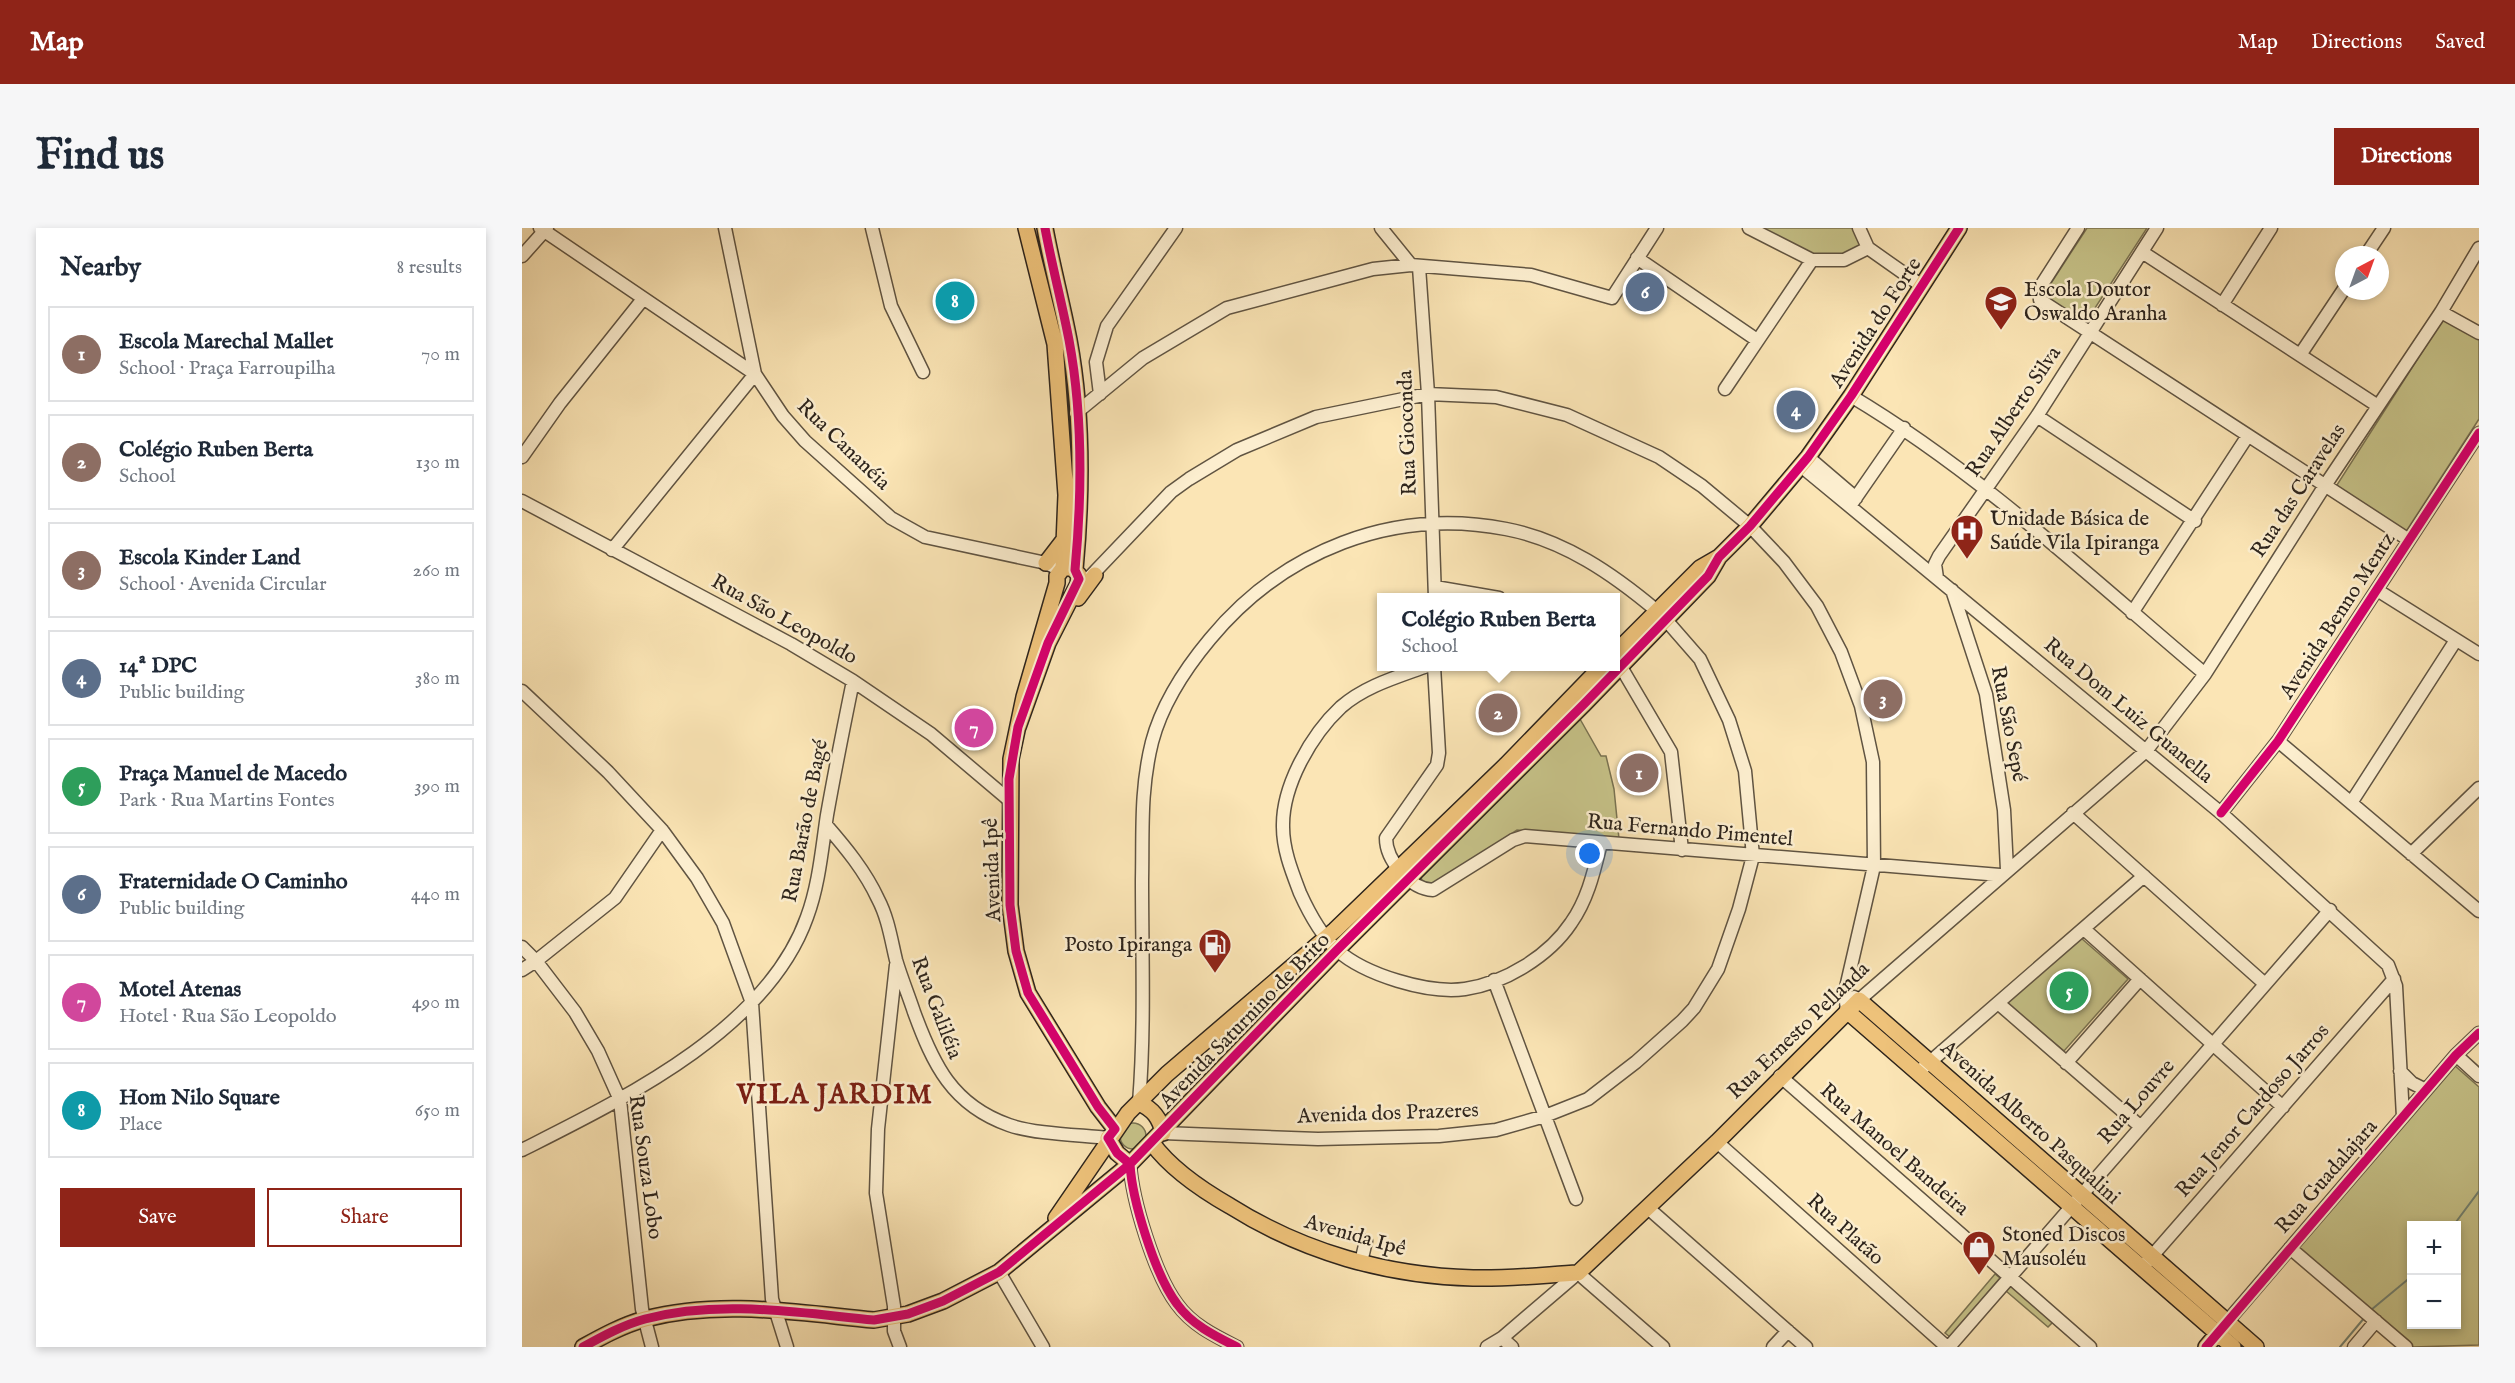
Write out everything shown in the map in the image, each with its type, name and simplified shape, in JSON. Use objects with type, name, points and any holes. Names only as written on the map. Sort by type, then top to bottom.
[{"type":"main road","points":[[1026,228],[1055,344],[1066,495],[1066,575]]},
{"type":"main road","points":[[1045,228],[1069,342],[1076,413],[1080,497],[1066,575]]},
{"type":"main road","name":"Avenida do Forte","points":[[1804,461],[1851,396],[1959,228]]},
{"type":"main road","name":"Avenida Saturnino de Brito","points":[[1620,656],[1661,615],[1708,576],[1719,556],[1750,526],[1804,461]]},
{"type":"main road","points":[[1064,614],[1097,573]]},
{"type":"main road","name":"Avenida Ipê","points":[[1018,727],[1048,643],[1064,614],[1066,575]]},
{"type":"main road","name":"Avenida Ipê","points":[[1066,575],[1023,697],[1011,759],[1010,905],[1016,951],[1028,993],[1112,1133]]},
{"type":"main road","name":"Avenida Saturnino de Brito","points":[[583,1347],[611,1332],[644,1319],[682,1311],[729,1308],[874,1320],[894,1318],[943,1301],[999,1272],[1130,1164],[1157,1138],[1337,950],[1404,873],[1500,771],[1597,671]]},
{"type":"main road","name":"Avenida Saturnino de Brito","points":[[1048,1230],[1112,1133],[1133,1108],[1167,1074],[1404,873],[1605,671]]},
{"type":"main road","name":"Rua Ernesto Pellanda","points":[[1578,1274],[1717,1142],[1780,1076],[1859,1000]]},
{"type":"main road","name":"Avenida Alberto Pasqualini","points":[[1859,1000],[1923,1067],[2075,1201],[2221,1328],[2256,1347]]},
{"type":"main road","name":"Avenida Alberto Pasqualini","points":[[1847,1011],[1923,1067]]},
{"type":"main road","name":"Avenida Ipê","points":[[1088,1090],[1110,1109],[1133,1108]]},
{"type":"main road","points":[[1133,1108],[1155,1113],[1161,1122],[1157,1138]]},
{"type":"main road","points":[[1112,1133],[1117,1153],[1130,1164]]},
{"type":"main road","name":"Avenida Ipê","points":[[1157,1138],[1187,1177],[1259,1224],[1315,1249],[1408,1273],[1473,1278],[1578,1274]]},
{"type":"main road","name":"Avenida Alberto Pasqualini","points":[[2221,1328],[2232,1347]]},
{"type":"main road","name":"Rua Guadalajara","points":[[2206,1347],[2221,1328]]},
{"type":"street","name":"Rua Cananéia","points":[[725,228],[755,374],[783,416],[805,441],[891,518],[925,537],[1066,575]]},
{"type":"street","points":[[872,228],[891,306],[923,372]]},
{"type":"street","points":[[1100,394],[1096,362],[1099,345],[1107,326],[1176,228]]},
{"type":"street","points":[[1381,228],[1415,266]]},
{"type":"street","points":[[1076,413],[1143,358],[1227,308],[1373,269],[1415,266],[1531,275],[1612,298],[1657,228]]},
{"type":"street","points":[[1749,228],[1812,260],[1844,260],[1868,248]]},
{"type":"street","points":[[1859,228],[1868,248],[1922,286]]},
{"type":"street","points":[[2078,228],[2038,295],[2040,300],[2247,437],[2409,540]]},
{"type":"street","name":"Rua Alberto Silva","points":[[1937,578],[1935,564],[1939,556],[2037,416],[2157,228]]},
{"type":"street","points":[[2222,305],[2271,228]]},
{"type":"street","points":[[2372,246],[2384,228]]},
{"type":"street","points":[[522,256],[544,229],[755,374],[612,550]]},
{"type":"street","name":"Rua das Caravelas","points":[[2146,751],[2205,674],[2324,487],[2441,312],[2479,248]]},
{"type":"street","points":[[2142,252],[2378,406]]},
{"type":"street","points":[[1637,258],[1757,340]]},
{"type":"street","points":[[1725,388],[1812,260]]},
{"type":"street","name":"Rua Gioconda","points":[[1415,266],[1428,394],[1435,592]]},
{"type":"street","points":[[522,457],[560,403],[643,299]]},
{"type":"street","points":[[2300,355],[2337,300]]},
{"type":"street","points":[[2441,312],[2479,333]]},
{"type":"street","points":[[1066,575],[1097,573],[1172,492],[1189,478],[1237,450],[1316,417],[1428,394],[1506,398],[1567,415],[1659,457],[1702,486],[1750,526],[1784,562],[1817,606],[1841,652],[1861,706],[1873,762],[1874,866],[1845,992],[1847,1011]]},
{"type":"street","points":[[1851,396],[1904,428],[1985,490],[2205,674]]},
{"type":"street","points":[[2037,416],[2195,520]]},
{"type":"street","points":[[1853,502],[1904,428]]},
{"type":"street","name":"Avenida Benno Mentz","points":[[2221,813],[2278,741],[2479,433]]},
{"type":"street","points":[[2132,613],[2195,520],[2247,437]]},
{"type":"street","name":"Rua Dom Luiz Guanella","points":[[1804,461],[1853,502],[1919,563],[2221,813],[2388,965],[2394,979]]},
{"type":"street","name":"Rua São Leopoldo","points":[[522,501],[791,644],[854,681],[931,734],[1009,800]]},
{"type":"street","name":"Avenida dos Prazeres","points":[[1133,1108],[1142,876],[1141,819],[1153,740],[1169,699],[1191,662],[1223,623],[1247,599],[1277,575],[1309,557],[1353,540],[1431,523],[1508,530],[1553,544],[1604,570],[1661,615],[1700,659],[1729,720],[1744,771],[1753,856],[1739,909],[1718,969],[1694,1008],[1636,1062],[1588,1099],[1545,1116],[1496,1130],[1439,1136],[1157,1138]]},
{"type":"street","points":[[1919,563],[1939,556]]},
{"type":"street","name":"Rua São Sepé","points":[[1952,589],[1986,694],[2004,810],[2003,873]]},
{"type":"street","points":[[2377,590],[2479,654]]},
{"type":"street","points":[[2351,803],[2456,640]]},
{"type":"street","points":[[1620,664],[1671,752],[1682,850]]},
{"type":"street","points":[[1414,671],[1373,686],[1341,708],[1307,748],[1291,783],[1283,827],[1289,866],[1305,904],[1326,938],[1337,950],[1375,974],[1418,985],[1465,989],[1494,980],[1542,954],[1570,925],[1589,891],[1601,843]]},
{"type":"street","points":[[1404,873],[1389,856],[1386,838],[1439,759],[1434,671]]},
{"type":"street","name":"Rua Barão de Bagé","points":[[522,1150],[620,1100],[696,1049],[752,1003],[780,970],[802,932],[814,892],[854,681]]},
{"type":"street","points":[[522,691],[608,772],[662,830],[697,878],[723,923],[752,1003],[767,1252],[775,1311],[787,1347]]},
{"type":"street","points":[[2278,741],[2479,911]]},
{"type":"street","name":"Rua Ernesto Pellanda","points":[[1859,1000],[2146,751]]},
{"type":"street","points":[[2411,854],[2479,788]]},
{"type":"street","points":[[2073,813],[2265,984]]},
{"type":"street","name":"Rua Galiléia","points":[[826,825],[854,858],[875,892],[887,921],[897,962],[928,1052],[943,1077],[962,1098],[986,1116],[1011,1126],[1112,1133]]},
{"type":"street","points":[[522,970],[615,898],[662,830]]},
{"type":"street","name":"Rua Fernando Pimentel","points":[[1404,873],[1418,887],[1433,890],[1519,837],[1874,866],[2003,873]]},
{"type":"street","points":[[1923,1067],[2144,876]]},
{"type":"street","name":"Rua Louvre","points":[[1941,1345],[2009,1276],[2330,910]]},
{"type":"street","points":[[2084,929],[2283,1107]]},
{"type":"street","name":"Rua Souza Lobo","points":[[522,947],[536,961],[590,1036],[620,1100],[644,1319],[652,1347]]},
{"type":"street","points":[[897,962],[878,1129],[876,1193],[894,1331],[900,1347]]},
{"type":"street","points":[[2066,1063],[2140,979]]},
{"type":"street","points":[[2394,979],[2403,1117]]},
{"type":"street","name":"Rua Jenor Cardoso Jarros","points":[[2146,1263],[2394,979]]},
{"type":"street","points":[[1494,980],[1576,1199]]},
{"type":"street","points":[[1845,992],[1859,1000]]},
{"type":"street","points":[[1998,1003],[2141,1127]]},
{"type":"street","name":"Rua Guadalajara","points":[[2221,1328],[2456,1055],[2479,1032]]},
{"type":"street","points":[[2456,1055],[2479,1076]]},
{"type":"street","points":[[2400,1071],[2412,1083],[2426,1090]]},
{"type":"street","name":"Rua Manoel Bandeira","points":[[1780,1076],[2090,1347]]},
{"type":"street","name":"Rua Platão","points":[[1717,1142],[1941,1345]]},
{"type":"street","points":[[1130,1164],[1131,1176],[1157,1268],[1177,1304],[1206,1332],[1237,1347]]},
{"type":"street","points":[[1648,1208],[1806,1347]]},
{"type":"street","points":[[1361,1262],[1365,1241]]},
{"type":"street","points":[[2290,1248],[2406,1347]]},
{"type":"street","points":[[999,1272],[1043,1347]]},
{"type":"street","points":[[1578,1274],[1663,1347]]},
{"type":"street","name":"Rua Ernesto Pellanda","points":[[1487,1347],[1502,1338],[1578,1274]]},
{"type":"street","points":[[2354,1347],[2376,1321]]},
{"type":"street","points":[[1773,1347],[1788,1330]]},
{"type":"street","points":[[1502,1338],[1512,1347]]},
{"type":"shaded area","points":[[1755,228],[1856,228],[1864,246],[1843,258],[1814,256]]},
{"type":"shaded area","points":[[2087,228],[2147,228],[2084,325],[2042,297]]},
{"type":"shaded area","points":[[2445,316],[2479,338],[2479,419],[2405,533],[2335,488]]},
{"type":"shaded area","points":[[1580,719],[1601,756],[1606,756],[1614,789],[1619,839],[1517,830],[1432,885],[1422,883],[1421,875]]},
{"type":"shaded area","points":[[2081,938],[2128,979],[2064,1051],[2007,1003]]},
{"type":"shaded area","points":[[2454,1065],[2479,1087],[2479,1345],[2413,1347],[2298,1247]]},
{"type":"shaded area","points":[[1133,1123],[1142,1127],[1146,1136],[1142,1145],[1133,1149],[1124,1145],[1120,1136],[1124,1127]]},
{"type":"shaded area","points":[[1995,1274],[2000,1278],[1950,1337],[1945,1333]]},
{"type":"shaded area","points":[[2011,1286],[2053,1322],[2048,1327],[2006,1291]]},
{"type":"waterway","points":[[2457,1221],[2479,1191]]},
{"type":"waterway","points":[[2371,1310],[2407,1280]]},
{"type":"waterway","points":[[2340,1347],[2365,1317]]},
{"type":"cycle path","points":[[1045,228],[1069,340],[1077,397],[1080,484],[1075,570],[1079,579],[1048,643],[1018,727],[1009,779],[1010,905],[1016,951],[1028,993],[1098,1107],[1115,1129],[1108,1138],[1117,1153],[1130,1164]]},
{"type":"cycle path","points":[[1620,667],[1708,576],[1719,557],[1750,526],[1808,457],[1851,396],[1959,228]]},
{"type":"cycle path","points":[[2221,813],[2278,741],[2479,433]]},
{"type":"cycle path","points":[[583,1347],[637,1321],[673,1313],[702,1310],[760,1309],[874,1320],[908,1314],[943,1301],[999,1272],[1130,1164],[1337,950],[1616,671]]},
{"type":"cycle path","points":[[2206,1347],[2456,1055],[2479,1033]]},
{"type":"cycle path","points":[[1130,1164],[1135,1197],[1146,1237],[1169,1291],[1177,1304],[1197,1324],[1237,1347]]},
{"type":"place","name":"Fraternidade O Caminho","points":[[1645,292]]},
{"type":"place","name":"Hom Nilo Square","points":[[955,301]]},
{"type":"place","name":"Escola Doutor Oswaldo Aranha","points":[[2001,331]]},
{"type":"place","name":"14ª DPC","points":[[1796,410]]},
{"type":"place","name":"Unidade Básica de Saúde Vila Ipiranga","points":[[1967,560]]},
{"type":"place","name":"Escola Kinder Land","points":[[1883,699]]},
{"type":"place","name":"Colégio Ruben Berta","points":[[1498,713]]},
{"type":"place","name":"Motel Atenas","points":[[974,728]]},
{"type":"place","name":"Escola Marechal Mallet","points":[[1639,773]]},
{"type":"place","name":"Posto Ipiranga","points":[[1215,974]]},
{"type":"place","name":"Praça Manuel de Macedo","points":[[2069,991]]},
{"type":"place","name":"Stoned Discos Mausoléu","points":[[1979,1276]]},
{"type":"district","name":"VILA JARDIM","points":[[835,1096]]}]
